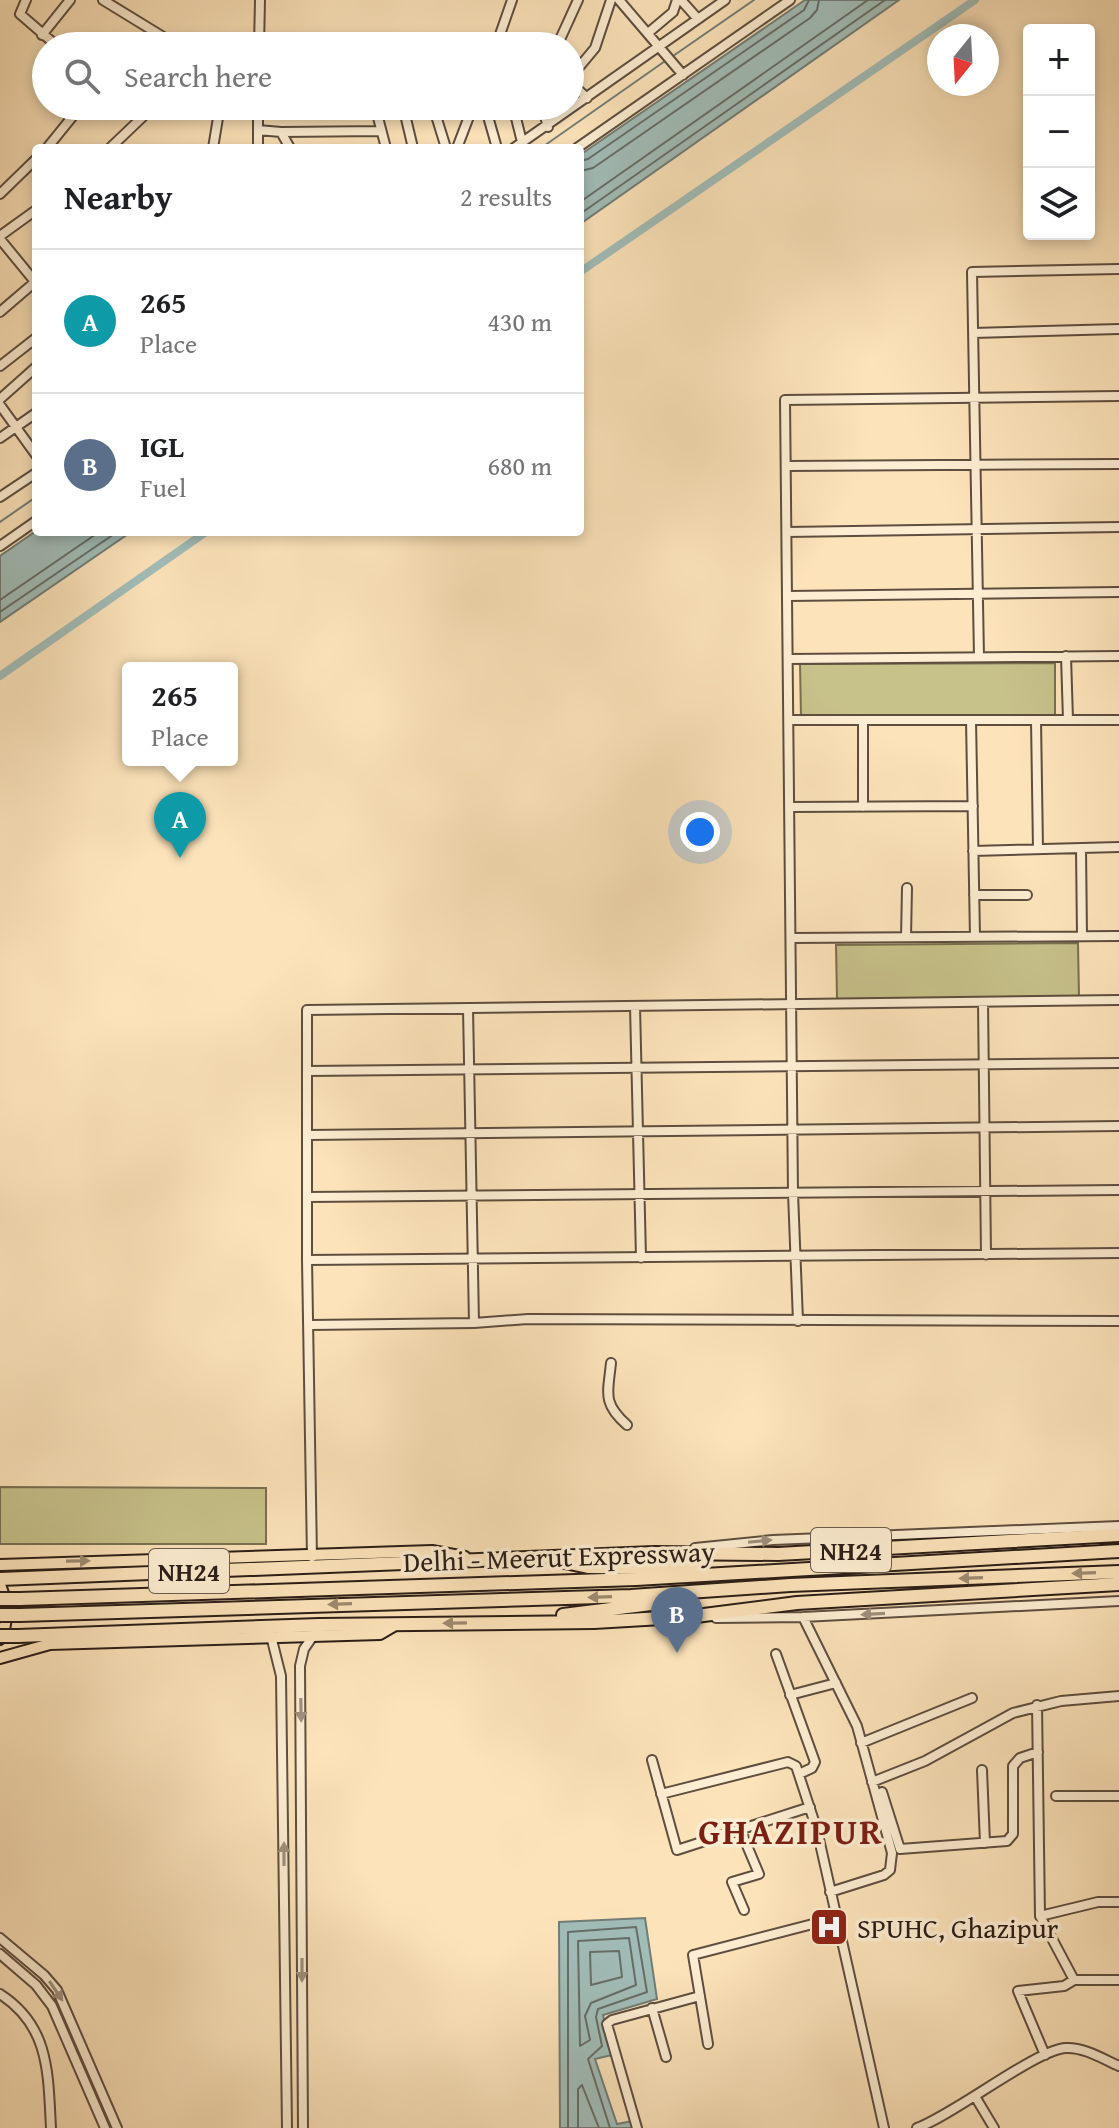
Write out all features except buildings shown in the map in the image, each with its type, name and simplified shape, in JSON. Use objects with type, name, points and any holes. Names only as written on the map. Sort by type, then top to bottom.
[{"type":"highway","name":"NH24","points":[[654,1553],[778,1554],[1119,1535]]},
{"type":"highway","name":"Delhi - Meerut Expressway","points":[[0,1599],[636,1579],[1119,1551]]},
{"type":"highway","points":[[542,1557],[654,1553]]},
{"type":"highway","name":"NH24","points":[[0,1579],[488,1562],[542,1557]]},
{"type":"highway","points":[[542,1557],[588,1567],[786,1569]]},
{"type":"highway","name":"Delhi - Meerut Expressway","points":[[0,1615],[631,1596],[790,1585],[1050,1581],[1119,1572]]},
{"type":"highway","name":"NH24","points":[[696,1616],[797,1603],[1050,1581],[1119,1584]]},
{"type":"highway","points":[[512,1621],[790,1585]]},
{"type":"highway","points":[[0,1637],[316,1630],[512,1621],[594,1622],[696,1616]]},
{"type":"main road","points":[[0,1565],[432,1551],[488,1562]]},
{"type":"main road","points":[[0,1585],[6,1606],[5,1629],[0,1637]]},
{"type":"main road","points":[[0,1658],[50,1644],[271,1636],[316,1630]]},
{"type":"street","points":[[44,32],[70,0]]},
{"type":"street","points":[[103,0],[154,32]]},
{"type":"street","points":[[259,32],[260,0]]},
{"type":"street","points":[[501,32],[512,0]]},
{"type":"street","points":[[563,32],[578,0]]},
{"type":"street","points":[[584,62],[595,48],[611,0]]},
{"type":"street","points":[[619,0],[680,72]]},
{"type":"street","points":[[648,33],[673,12],[679,0],[698,19]]},
{"type":"street","points":[[584,100],[725,0]]},
{"type":"street","points":[[582,144],[680,72],[790,0]]},
{"type":"street","points":[[21,2],[20,14],[39,32]]},
{"type":"street","points":[[584,95],[587,98]]},
{"type":"street","points":[[50,144],[70,120]]},
{"type":"street","points":[[114,144],[139,120]]},
{"type":"street","points":[[214,144],[218,120]]},
{"type":"street","points":[[258,120],[258,144]]},
{"type":"street","points":[[378,120],[385,144]]},
{"type":"street","points":[[406,120],[412,144]]},
{"type":"street","points":[[437,120],[445,144]]},
{"type":"street","points":[[459,144],[468,120]]},
{"type":"street","points":[[489,120],[496,144]]},
{"type":"street","points":[[515,120],[518,144]]},
{"type":"street","points":[[546,120],[548,127]]},
{"type":"street","points":[[520,144],[557,120]]},
{"type":"street","points":[[258,130],[381,131]]},
{"type":"street","points":[[281,132],[288,144]]},
{"type":"street","points":[[0,194],[32,163]]},
{"type":"street","points":[[32,213],[0,237],[32,279]]},
{"type":"street","points":[[979,657],[974,269],[1119,269]]},
{"type":"street","points":[[0,312],[32,285]]},
{"type":"street","points":[[973,333],[1119,329]]},
{"type":"street","points":[[0,366],[32,341]]},
{"type":"street","points":[[32,371],[0,402],[32,449]]},
{"type":"street","points":[[798,1321],[793,1193],[785,400],[1119,396]]},
{"type":"street","points":[[0,438],[32,416]]},
{"type":"street","points":[[786,466],[1119,464]]},
{"type":"street","points":[[0,497],[32,476]]},
{"type":"street","points":[[0,546],[32,524]]},
{"type":"street","points":[[787,532],[1119,527]]},
{"type":"street","points":[[788,596],[1119,592]]},
{"type":"street","points":[[1066,656],[1068,720]]},
{"type":"street","points":[[789,659],[1119,656]]},
{"type":"street","points":[[789,720],[1119,720]]},
{"type":"street","points":[[863,720],[863,807]]},
{"type":"street","points":[[971,720],[975,937]]},
{"type":"street","points":[[1036,720],[1038,849]]},
{"type":"street","points":[[790,807],[973,806]]},
{"type":"street","points":[[973,851],[1119,847]]},
{"type":"street","points":[[1081,848],[1082,936]]},
{"type":"street","points":[[906,937],[907,888]]},
{"type":"street","points":[[974,895],[1027,895]]},
{"type":"street","points":[[791,938],[1119,936]]},
{"type":"street","points":[[312,1557],[304,1016],[307,1010],[1119,1000]]},
{"type":"street","points":[[983,1002],[986,1255]]},
{"type":"street","points":[[635,1006],[637,1194],[641,1258]]},
{"type":"street","points":[[468,1008],[474,1323]]},
{"type":"street","points":[[307,1071],[1119,1063]]},
{"type":"street","points":[[308,1135],[1119,1126]]},
{"type":"street","points":[[307,1197],[1119,1190]]},
{"type":"street","points":[[307,1260],[1119,1253]]},
{"type":"street","points":[[310,1325],[474,1323],[528,1319],[1119,1321]]},
{"type":"street","points":[[611,1363],[607,1399],[610,1408],[627,1425]]},
{"type":"street","points":[[654,1553],[773,1540],[1119,1526]]},
{"type":"street","points":[[696,1616],[803,1617],[1119,1601]]},
{"type":"street","points":[[803,1617],[857,1726],[892,1853],[890,1870],[830,1892]]},
{"type":"street","points":[[303,2128],[300,1666],[304,1649],[316,1630]]},
{"type":"street","points":[[271,1636],[281,1676],[287,2128]]},
{"type":"street","points":[[776,1654],[815,1762],[812,1768],[799,1774]]},
{"type":"street","points":[[790,1695],[836,1683]]},
{"type":"street","points":[[872,1782],[925,1761],[1007,1716],[1037,1705],[1119,1696]]},
{"type":"street","points":[[861,1743],[972,1698]]},
{"type":"street","points":[[1037,1705],[1040,1916],[1074,1980]]},
{"type":"street","points":[[882,1792],[900,1849],[1011,1839],[1013,1766],[1017,1759],[1038,1752]]},
{"type":"street","points":[[652,1760],[677,1850],[810,1807]]},
{"type":"street","points":[[661,1794],[788,1762],[796,1766],[810,1807],[884,2128]]},
{"type":"street","points":[[982,1770],[985,1843]]},
{"type":"street","points":[[1056,1796],[1119,1796]]},
{"type":"street","points":[[740,1829],[759,1874],[732,1882],[744,1910]]},
{"type":"street","points":[[1040,1916],[1098,1902],[1119,1902]]},
{"type":"street","points":[[708,2044],[693,1955],[836,1918]]},
{"type":"street","points":[[0,1938],[57,1990],[117,2128]]},
{"type":"street","points":[[0,1954],[45,1995],[105,2128]]},
{"type":"street","points":[[1045,2055],[1018,1991],[1064,1986],[1074,1980],[1119,1980]]},
{"type":"street","points":[[0,1994],[22,2008],[41,2046],[48,2072],[51,2128]]},
{"type":"street","points":[[637,2128],[607,2024],[700,1996]]},
{"type":"street","points":[[652,2008],[666,2057]]},
{"type":"street","points":[[917,2128],[976,2098],[1061,2048],[1077,2049],[1119,2066]]},
{"type":"street","points":[[976,2098],[994,2128]]},
{"type":"shaded area","points":[[1055,663],[1055,717],[801,718],[800,664]]},
{"type":"shaded area","points":[[1078,943],[1079,997],[837,999],[836,945]]},
{"type":"shaded area","points":[[0,1487],[266,1488],[266,1544],[0,1544]]},
{"type":"water","points":[[805,0],[899,0],[584,221],[584,152]]},
{"type":"water","points":[[32,534],[125,536],[0,622],[0,556]]},
{"type":"water","points":[[645,1918],[657,1999],[603,2015],[612,2055],[595,2059],[617,2124],[633,2121],[636,2128],[560,2128],[559,1922]]},
{"type":"waterway","points":[[673,56],[754,0]]},
{"type":"waterway","points":[[584,269],[975,0]]},
{"type":"waterway","points":[[584,118],[668,59]]},
{"type":"waterway","points":[[547,144],[581,120]]},
{"type":"waterway","points":[[0,522],[32,500]]},
{"type":"waterway","points":[[0,676],[200,536]]},
{"type":"place","name":"265","points":[[180,858]]},
{"type":"place","name":"IGL","points":[[677,1653]]},
{"type":"place","name":"SPUHC, Ghazipur","points":[[829,1927]]},
{"type":"district","name":"GHAZIPUR","points":[[791,1830]]}]
